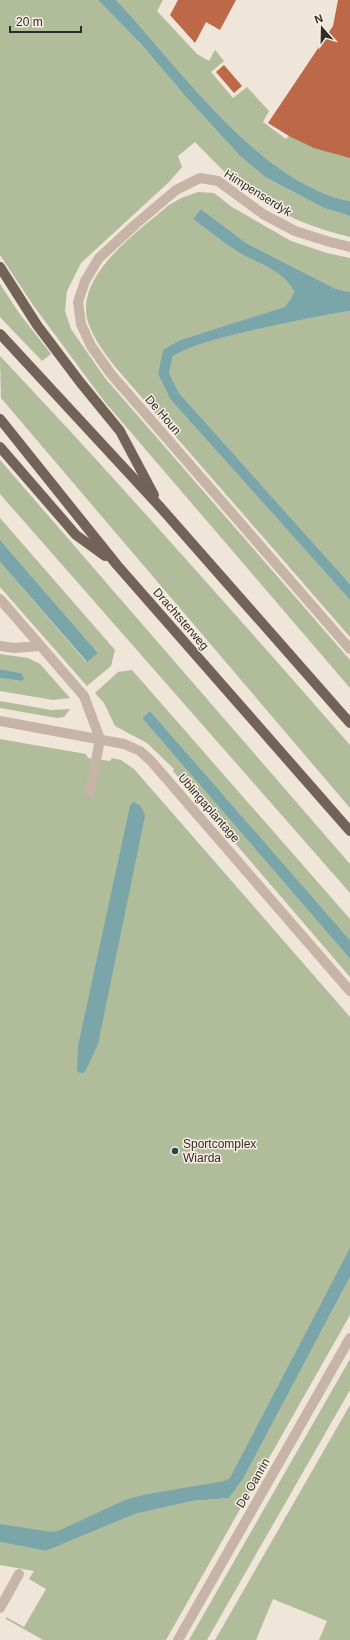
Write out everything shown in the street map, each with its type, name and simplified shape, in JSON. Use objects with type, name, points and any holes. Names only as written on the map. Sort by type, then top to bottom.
[{"type":"main road","points":[[0,267],[37,324],[80,382],[120,431],[161,508]]},
{"type":"main road","points":[[0,334],[161,508],[350,723]]},
{"type":"main road","name":"Drachtsterweg","points":[[0,418],[117,566],[350,831]]},
{"type":"main road","points":[[0,447],[76,535],[117,566]]},
{"type":"street","name":"Himpenserdyk","points":[[176,190],[200,178],[218,181],[263,214],[295,231],[350,247]]},
{"type":"street","name":"De Houn","points":[[176,190],[136,223],[99,258],[85,280],[78,302],[80,324],[91,346],[111,374],[350,648]]},
{"type":"street","points":[[0,599],[84,696],[100,738],[90,792]]},
{"type":"street","points":[[0,646],[14,648],[40,646]]},
{"type":"street","name":"Ublingaplantage","points":[[0,721],[100,738],[124,744],[140,751],[152,761],[350,991]]},
{"type":"street","name":"De Oanrin","points":[[178,1640],[350,1338]]},
{"type":"street","points":[[0,1608],[19,1574]]},
{"type":"green space","points":[[0,0],[98,0],[141,44],[186,97],[240,156],[265,177],[324,208],[350,216],[350,237],[318,228],[287,215],[258,199],[232,179],[195,142],[178,156],[182,167],[169,182],[81,263],[67,291],[65,311],[71,329],[105,378],[350,660],[350,688],[104,401],[33,305],[0,255]]},
{"type":"green space","points":[[116,0],[163,0],[157,11],[197,54],[209,61],[215,50],[224,61],[211,72],[233,98],[247,87],[269,111],[263,122],[286,139],[291,133],[350,154],[350,201],[316,190],[283,171],[252,147],[193,87]]},
{"type":"green space","points":[[198,192],[214,193],[232,207],[291,241],[327,253],[350,258],[350,292],[336,289],[246,243],[201,209],[193,219],[238,252],[276,272],[289,283],[294,290],[291,300],[286,307],[180,340],[164,350],[158,374],[170,399],[350,600],[350,637],[117,369],[97,341],[88,322],[86,305],[91,288],[100,271],[112,256],[126,241],[169,205],[181,198]]},
{"type":"green space","points":[[0,284],[19,313],[51,354],[42,361],[0,317]]},
{"type":"green space","points":[[350,311],[350,584],[179,393],[169,373],[173,356],[202,343],[314,317]]},
{"type":"green space","points":[[0,356],[133,500],[350,745],[350,808],[1,398]]},
{"type":"green space","points":[[0,460],[350,864],[350,893],[0,494]]},
{"type":"green space","points":[[0,518],[115,650],[111,666],[87,686],[0,587],[0,562],[86,662],[98,653],[0,540]]},
{"type":"green space","points":[[0,654],[28,658],[40,664],[70,698],[53,700],[0,691],[0,678],[20,681],[21,673],[0,669]]},
{"type":"green space","points":[[132,670],[350,919],[350,940],[150,711],[142,718],[350,959],[350,977],[173,771],[174,769],[147,743],[115,726],[104,703],[95,693],[118,672]]},
{"type":"green space","points":[[0,701],[51,710],[70,709],[64,717],[57,718],[0,708]]},
{"type":"green space","name":"Sportcomplex Wiarda","points":[[0,739],[86,754],[88,758],[110,761],[112,758],[121,760],[134,769],[350,1017],[350,1261],[230,1487],[131,1507],[50,1542],[0,1534]]},
{"type":"green space","points":[[350,1277],[350,1315],[166,1640],[43,1640],[6,1619],[6,1617],[24,1627],[46,1589],[29,1579],[34,1571],[0,1565],[0,1542],[46,1551],[135,1514],[192,1501],[229,1498],[243,1479]]},
{"type":"green space","points":[[350,1359],[350,1390],[207,1640],[189,1640]]},
{"type":"green space","points":[[350,1405],[350,1640],[319,1640],[327,1621],[273,1599],[256,1640],[215,1640]]},
{"type":"water","points":[[98,0],[116,0],[193,87],[252,147],[283,171],[316,190],[350,201],[350,216],[324,208],[265,177],[240,156],[186,97],[141,44]]},
{"type":"water","points":[[201,209],[246,243],[336,289],[350,292],[350,311],[314,317],[202,343],[173,356],[169,373],[179,393],[350,584],[350,600],[170,399],[158,374],[163,350],[180,340],[285,307],[291,299],[294,291],[283,277],[276,272],[238,252],[193,219]]},
{"type":"water","points":[[0,540],[98,653],[87,662],[0,562]]},
{"type":"water","points":[[0,669],[21,673],[24,679],[21,681],[0,678]]},
{"type":"water","points":[[150,711],[350,940],[350,959],[142,718]]},
{"type":"water","points":[[133,802],[141,807],[145,816],[98,1044],[86,1070],[83,1073],[80,1073],[77,1071],[78,1046],[130,806]]},
{"type":"water","points":[[350,1248],[350,1277],[243,1479],[229,1498],[192,1501],[135,1514],[46,1551],[0,1542],[0,1524],[51,1532],[58,1531],[125,1500],[143,1495],[224,1481],[230,1478]]},
{"type":"building","points":[[178,0],[236,0],[220,30],[206,22],[195,43],[170,15]]},
{"type":"building","points":[[338,0],[350,0],[350,158],[314,148],[289,136],[268,123],[333,26]]},
{"type":"building","points":[[224,65],[242,86],[234,93],[216,72]]},
{"type":"place","name":"Sportcomplex Wiarda","points":[[175,1151]]}]
